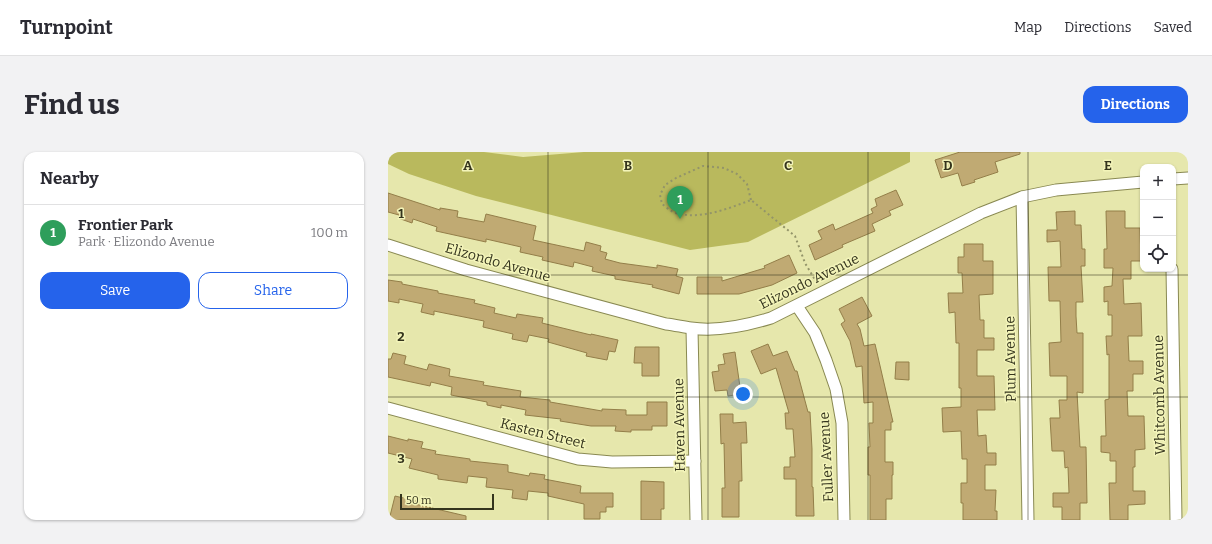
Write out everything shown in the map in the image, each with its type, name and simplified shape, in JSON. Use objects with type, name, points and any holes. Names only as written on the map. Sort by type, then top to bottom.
[{"type":"street","points":[[1176,180],[1188,178]]},
{"type":"street","name":"Elizondo Avenue","points":[[388,245],[466,270],[666,324],[692,328],[719,329],[746,326],[771,318],[981,212],[1022,197],[1056,190],[1140,182]]},
{"type":"street","name":"Plum Avenue","points":[[1022,197],[1028,520]]},
{"type":"street","name":"Whitcomb Avenue","points":[[1172,272],[1176,520]]},
{"type":"street","name":"Fuller Avenue","points":[[797,306],[815,333],[836,389],[842,422],[844,520]]},
{"type":"street","name":"Haven Avenue","points":[[692,328],[696,520]]},
{"type":"street","name":"Kasten Street","points":[[388,408],[578,459],[612,462],[694,461]]},
{"type":"path","points":[[751,200],[726,210],[694,216],[673,212],[662,204],[660,195],[665,185],[676,178],[703,166],[724,168],[737,174],[748,184],[751,200],[795,236],[805,263],[822,293]]},
{"type":"shaded area","points":[[388,152],[484,152],[523,157],[584,152],[910,152],[910,162],[748,242],[690,250],[476,196],[409,174],[388,164]]},
{"type":"building","points":[[960,152],[1020,152],[1020,154],[995,162],[998,172],[974,180],[975,182],[962,186],[958,173],[941,178],[935,160]]},
{"type":"building","points":[[896,190],[903,205],[889,211],[891,215],[872,224],[875,231],[842,245],[843,247],[815,260],[809,245],[822,239],[818,231],[833,224],[835,230],[873,213],[871,209],[877,206],[875,199]]},
{"type":"building","points":[[388,193],[440,210],[440,208],[458,211],[457,217],[484,222],[486,214],[536,226],[533,240],[584,251],[586,242],[601,246],[600,251],[607,253],[605,259],[620,263],[657,268],[657,265],[678,269],[676,276],[683,278],[679,294],[652,287],[653,285],[615,279],[615,276],[592,271],[593,267],[574,262],[573,267],[542,260],[543,257],[520,252],[521,247],[486,239],[486,242],[436,231],[437,227],[413,219],[412,223],[398,218],[399,215],[388,212]]},
{"type":"building","points":[[1075,211],[1075,225],[1081,225],[1082,249],[1085,249],[1085,266],[1081,266],[1083,302],[1076,302],[1076,316],[1077,333],[1083,333],[1083,393],[1077,392],[1080,447],[1086,447],[1087,503],[1080,503],[1080,520],[1062,520],[1062,507],[1053,507],[1053,493],[1069,493],[1068,467],[1065,468],[1064,451],[1052,451],[1050,418],[1060,418],[1059,400],[1067,400],[1067,376],[1050,376],[1049,343],[1061,342],[1060,301],[1049,301],[1048,267],[1061,267],[1060,241],[1047,242],[1047,230],[1057,230],[1056,212]]},
{"type":"building","points":[[1106,211],[1125,211],[1125,228],[1140,228],[1140,261],[1131,261],[1131,279],[1123,279],[1124,304],[1141,303],[1142,336],[1128,336],[1129,361],[1143,361],[1143,374],[1133,374],[1133,391],[1127,391],[1128,416],[1144,416],[1145,449],[1135,450],[1133,491],[1145,491],[1145,504],[1128,505],[1128,520],[1110,520],[1109,483],[1116,483],[1116,461],[1110,461],[1110,453],[1101,452],[1101,436],[1106,436],[1105,400],[1109,399],[1109,354],[1107,355],[1106,336],[1112,336],[1112,315],[1108,315],[1108,301],[1104,302],[1104,287],[1112,286],[1113,268],[1104,268],[1104,249],[1107,249]]},
{"type":"building","points":[[964,244],[983,244],[983,261],[993,261],[993,294],[979,295],[980,320],[984,320],[984,338],[994,338],[994,350],[977,350],[977,376],[994,376],[995,410],[977,410],[978,436],[986,435],[987,453],[996,453],[996,465],[985,465],[985,490],[996,490],[995,511],[997,511],[997,520],[963,520],[961,483],[967,483],[967,459],[962,459],[961,431],[943,432],[942,408],[961,407],[961,388],[959,388],[959,343],[956,343],[955,312],[949,313],[948,293],[963,293],[962,273],[958,273],[958,257],[964,257]]},
{"type":"building","points":[[789,255],[797,273],[772,285],[739,294],[697,294],[697,277],[722,277],[722,281],[765,268],[764,266]]},
{"type":"building","points":[[388,280],[438,291],[438,293],[475,300],[474,303],[495,308],[494,313],[516,318],[517,314],[543,318],[542,323],[618,340],[615,352],[609,351],[607,360],[586,356],[587,353],[548,342],[549,339],[529,335],[527,342],[512,339],[513,334],[483,327],[484,321],[434,311],[434,315],[421,312],[423,304],[399,299],[399,303],[388,301]]},
{"type":"building","points":[[862,297],[872,316],[857,324],[860,329],[864,346],[875,344],[893,422],[891,422],[891,430],[885,430],[885,462],[893,462],[892,499],[886,499],[886,520],[870,520],[870,475],[868,475],[868,447],[870,447],[869,423],[873,423],[873,402],[864,403],[862,366],[856,367],[850,341],[841,324],[845,321],[839,309]]},
{"type":"building","points":[[768,344],[773,356],[787,351],[795,371],[797,371],[808,412],[810,412],[814,516],[796,516],[796,479],[784,479],[784,467],[790,467],[790,457],[795,457],[793,429],[786,429],[785,413],[789,413],[776,368],[761,374],[751,351]]},
{"type":"building","points":[[635,347],[659,347],[659,376],[642,376],[642,363],[634,363]]},
{"type":"building","points":[[735,352],[741,394],[728,396],[727,390],[715,391],[712,372],[719,371],[718,365],[725,364],[723,354]]},
{"type":"building","points":[[393,353],[406,356],[404,364],[427,370],[429,364],[450,369],[449,376],[484,382],[483,385],[521,391],[520,397],[550,400],[550,402],[602,411],[602,409],[626,410],[626,415],[647,415],[647,402],[667,402],[667,426],[652,426],[652,430],[631,430],[631,432],[615,431],[616,426],[591,426],[560,421],[561,419],[525,415],[526,410],[501,405],[501,408],[487,405],[487,402],[451,395],[452,387],[431,382],[430,386],[388,377],[388,359],[391,359]]},
{"type":"building","points":[[896,362],[909,362],[909,380],[895,379]]},
{"type":"building","points":[[720,414],[733,414],[733,423],[746,422],[747,443],[741,443],[742,481],[739,481],[739,517],[722,517],[722,488],[725,488],[724,443],[721,444]]},
{"type":"building","points":[[388,436],[408,441],[408,439],[423,442],[421,448],[436,451],[435,454],[470,459],[470,461],[508,465],[508,472],[529,476],[530,473],[545,475],[544,479],[581,486],[580,493],[613,493],[613,507],[606,507],[606,512],[600,512],[600,519],[584,519],[584,504],[548,496],[548,493],[528,491],[527,500],[512,498],[513,490],[486,487],[487,478],[468,476],[467,483],[438,479],[438,475],[409,468],[412,459],[388,453]]},
{"type":"building","points":[[641,481],[664,482],[664,509],[661,509],[661,520],[641,520]]},
{"type":"building","points":[[395,496],[416,501],[415,504],[466,516],[466,520],[389,520]]},
{"type":"place","name":"Frontier Park","points":[[680,219]]}]
